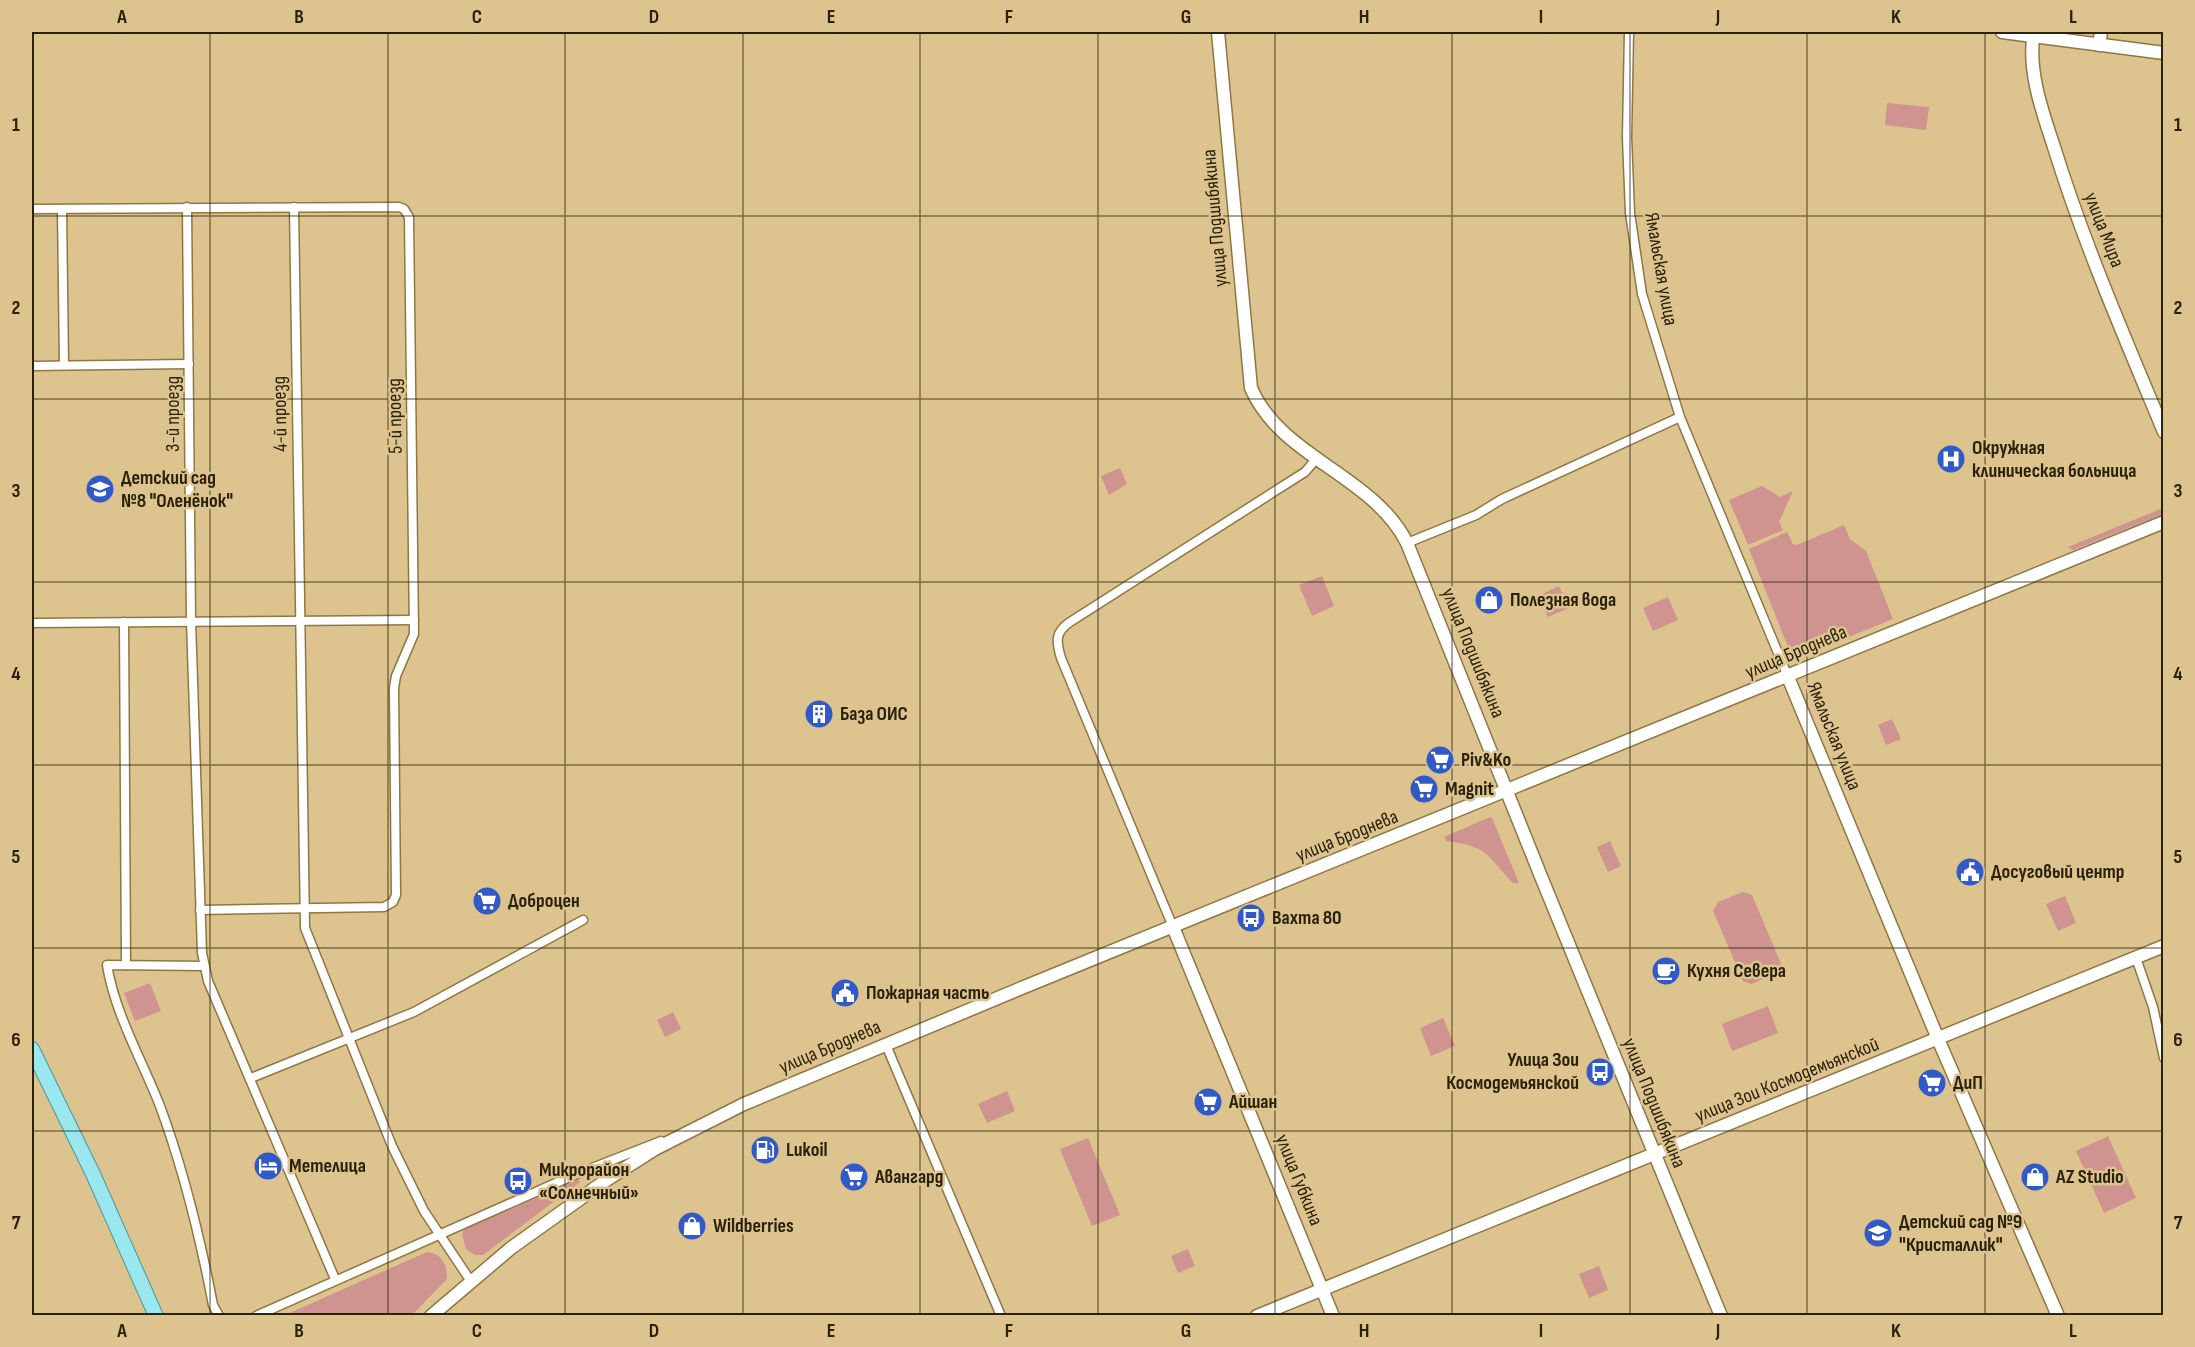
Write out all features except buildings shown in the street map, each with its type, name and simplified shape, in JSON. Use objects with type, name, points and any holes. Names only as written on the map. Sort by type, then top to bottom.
[{"type":"main road","name":"улица Подшибякина","points":[[1218,32],[1251,388],[1272,421],[1382,507],[1407,543],[1721,1316]]},
{"type":"main road","points":[[2002,32],[2033,34],[2163,53]]},
{"type":"main road","points":[[2099,45],[2101,32]]},
{"type":"main road","name":"улица Мира","points":[[2033,34],[2032,51],[2036,82],[2058,161],[2096,266],[2163,432]]},
{"type":"main road","name":"улица Броднева","points":[[431,1316],[470,1280],[605,1181],[695,1128],[744,1104],[2163,522]]},
{"type":"main road","name":"Ямальская улица","points":[[1788,677],[1938,1039],[2058,1316]]},
{"type":"main road","name":"улица Губкина","points":[[1173,927],[1333,1316]]},
{"type":"main road","name":"улица Зои Космодемьянской","points":[[1257,1316],[2163,946]]},
{"type":"main road","points":[[32,1049],[97,1184],[156,1316]]},
{"type":"street","name":"Ямальская улица","points":[[1629,32],[1627,137],[1630,213],[1642,294],[1680,417],[1788,677]]},
{"type":"street","name":"3-й проезд","points":[[187,207],[191,621],[200,910],[204,966],[335,1280]]},
{"type":"street","points":[[32,209],[294,207]]},
{"type":"street","name":"5-й проезд","points":[[200,910],[384,907],[393,902],[396,895],[394,688],[396,676],[413,641],[414,620],[407,212],[399,207],[294,207]]},
{"type":"street","name":"4-й проезд","points":[[294,207],[303,909],[309,943],[392,1146],[424,1211],[470,1280]]},
{"type":"street","points":[[62,209],[64,365]]},
{"type":"street","points":[[32,366],[189,364]]},
{"type":"street","points":[[1407,543],[1476,514],[1502,499],[1680,417]]},
{"type":"street","points":[[1173,927],[1060,658],[1056,638],[1058,632],[1070,622],[1305,472],[1317,458]]},
{"type":"street","points":[[32,623],[414,620]]},
{"type":"street","points":[[124,622],[126,965]]},
{"type":"street","points":[[251,1078],[434,1002],[582,920]]},
{"type":"street","points":[[2136,958],[2153,1007],[2163,1058]]},
{"type":"street","points":[[204,966],[107,965],[111,986],[147,1073],[178,1160],[213,1305],[219,1316]]},
{"type":"street","points":[[886,1045],[1001,1316]]},
{"type":"street","points":[[256,1316],[592,1167],[695,1128]]},
{"type":"shaded area","points":[[1887,103],[1929,107],[1926,130],[1885,125]]},
{"type":"shaded area","points":[[1120,468],[1127,484],[1109,495],[1101,476]]},
{"type":"shaded area","points":[[1762,486],[1780,497],[1793,491],[1779,522],[1783,530],[1748,545],[1729,500]]},
{"type":"shaded area","points":[[2163,508],[2163,514],[2073,550],[2068,547]]},
{"type":"shaded area","points":[[1844,525],[1850,539],[1866,551],[1893,619],[1797,658],[1792,657],[1749,549],[1787,532],[1793,544],[1797,545]]},
{"type":"shaded area","points":[[1322,576],[1334,606],[1312,616],[1299,585]]},
{"type":"shaded area","points":[[1559,586],[1569,608],[1548,617],[1538,596]]},
{"type":"shaded area","points":[[1668,597],[1678,620],[1653,631],[1643,608]]},
{"type":"shaded area","points":[[1892,719],[1901,739],[1886,745],[1878,725]]},
{"type":"shaded area","points":[[1490,817],[1519,883],[1513,883],[1486,853],[1471,846],[1446,841],[1444,837]]},
{"type":"shaded area","points":[[1610,841],[1621,866],[1608,872],[1597,847]]},
{"type":"shaded area","points":[[1743,892],[1752,895],[1781,964],[1777,973],[1751,984],[1743,981],[1713,911],[1718,902]]},
{"type":"shaded area","points":[[2065,896],[2076,923],[2058,931],[2046,904]]},
{"type":"shaded area","points":[[150,983],[161,1011],[135,1021],[124,993]]},
{"type":"shaded area","points":[[1768,1006],[1778,1033],[1732,1051],[1722,1024]]},
{"type":"shaded area","points":[[673,1012],[681,1029],[665,1037],[657,1020]]},
{"type":"shaded area","points":[[1443,1018],[1455,1046],[1431,1056],[1420,1028]]},
{"type":"shaded area","points":[[1007,1091],[1015,1111],[987,1123],[978,1104]]},
{"type":"shaded area","points":[[2108,1136],[2136,1198],[2104,1213],[2076,1151]]},
{"type":"shaded area","points":[[1088,1138],[1120,1215],[1092,1226],[1060,1149]]},
{"type":"shaded area","points":[[578,1178],[580,1182],[483,1255],[475,1255],[466,1249],[462,1234],[466,1226]]},
{"type":"shaded area","points":[[1188,1249],[1195,1266],[1178,1273],[1171,1256]]},
{"type":"shaded area","points":[[427,1252],[440,1257],[443,1261],[447,1279],[412,1315],[285,1315]]},
{"type":"shaded area","points":[[1599,1266],[1608,1290],[1589,1298],[1579,1274]]},
{"type":"place","name":"Окружная клиническая больница","points":[[1951,459]]},
{"type":"place","name":"Детский сад №8 \"Оленёнок\"","points":[[100,489]]},
{"type":"place","name":"Полезная вода","points":[[1489,600]]},
{"type":"place","name":"База ОИС","points":[[819,714]]},
{"type":"place","name":"Piv&Ko","points":[[1440,760]]},
{"type":"place","name":"Magnit","points":[[1424,789]]},
{"type":"place","name":"Досуговый центр","points":[[1970,872]]},
{"type":"place","name":"Доброцен","points":[[487,901]]},
{"type":"place","name":"Вахта 80","points":[[1251,918]]},
{"type":"place","name":"Кухня Севера","points":[[1666,971]]},
{"type":"place","name":"Пожарная часть","points":[[845,993]]},
{"type":"place","name":"Улица Зои Космодемьянской","points":[[1600,1072]]},
{"type":"place","name":"ДиП","points":[[1932,1083]]},
{"type":"place","name":"Айшан","points":[[1208,1102]]},
{"type":"place","name":"Lukoil","points":[[765,1150]]},
{"type":"place","name":"Метелица","points":[[268,1166]]},
{"type":"place","name":"Авангард","points":[[854,1177]]},
{"type":"place","name":"AZ Studio","points":[[2035,1177]]},
{"type":"place","name":"Микрорайон «Солнечный»","points":[[518,1181]]},
{"type":"place","name":"Wildberries","points":[[692,1226]]},
{"type":"place","name":"Детский сад №9 \"Кристаллик\"","points":[[1878,1233]]}]
